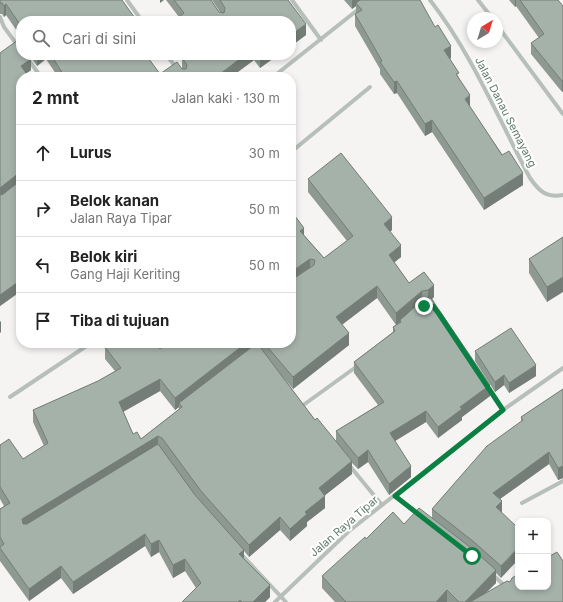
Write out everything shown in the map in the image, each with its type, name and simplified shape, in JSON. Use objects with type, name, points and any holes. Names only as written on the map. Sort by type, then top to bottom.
[{"type":"street","points":[[127,0],[138,16]]},
{"type":"street","points":[[292,0],[321,40]]},
{"type":"street","name":"Jalan Danau Semayang","points":[[430,0],[448,24],[471,62],[536,187],[545,195],[555,197],[563,195]]},
{"type":"street","points":[[478,0],[487,12]]},
{"type":"street","points":[[296,59],[363,5]]},
{"type":"street","points":[[0,17],[4,27],[16,43]]},
{"type":"street","points":[[0,30],[4,27]]},
{"type":"street","points":[[503,33],[563,114]]},
{"type":"street","points":[[29,60],[37,72]]},
{"type":"street","points":[[170,60],[180,72]]},
{"type":"street","points":[[279,72],[295,60]]},
{"type":"street","points":[[296,148],[370,87]]},
{"type":"street","points":[[10,398],[84,348]]},
{"type":"street","points":[[302,406],[356,367]]},
{"type":"street","name":"Jalan Raya Tipar","points":[[275,602],[280,595],[349,531],[503,410],[563,368]]},
{"type":"street","points":[[485,383],[503,410]]},
{"type":"street","points":[[297,400],[307,412]]},
{"type":"street","points":[[347,462],[382,505]]},
{"type":"street","points":[[522,503],[563,481]]},
{"type":"street","points":[[395,496],[424,519]]},
{"type":"street","points":[[238,551],[286,602]]},
{"type":"street","points":[[488,570],[509,590]]},
{"type":"building","points":[[0,0],[122,0],[133,16],[16,16],[16,19],[6,4],[4,6],[0,3]]},
{"type":"building","points":[[174,0],[211,0],[219,12],[224,13],[225,8],[220,0],[288,0],[306,24],[296,31],[296,16],[180,16],[184,13]]},
{"type":"building","points":[[360,0],[420,0],[435,27],[438,25],[451,46],[444,50],[459,73],[456,74],[470,95],[465,99],[502,155],[509,151],[523,173],[484,198],[432,120],[425,124],[397,81],[394,82],[380,62],[382,61],[355,14],[362,10],[356,3]]},
{"type":"building","points":[[520,0],[558,0],[563,6],[562,81],[531,43],[544,34]]},
{"type":"building","points":[[16,41],[16,60],[30,60],[21,66],[25,72],[16,72],[16,175],[0,188],[0,53]]},
{"type":"building","points":[[54,60],[150,60],[159,72],[62,72]]},
{"type":"building","points":[[183,60],[238,60],[223,72],[163,72],[177,62],[182,69],[186,69],[187,65]]},
{"type":"building","points":[[341,153],[392,217],[384,224],[401,245],[389,255],[409,283],[424,272],[434,285],[428,290],[422,291],[396,313],[377,286],[336,317],[349,333],[293,377],[268,348],[296,348],[296,277],[314,265],[315,260],[310,259],[296,269],[296,218],[304,228],[300,231],[324,258],[353,236],[308,179]]},
{"type":"building","points":[[16,184],[16,284],[0,295],[0,194],[2,195]]},
{"type":"building","points":[[563,237],[563,277],[547,287],[529,259]]},
{"type":"building","points":[[425,298],[431,298],[490,385],[460,407],[462,409],[438,427],[426,411],[390,433],[411,466],[389,484],[368,450],[358,458],[336,431],[384,402],[354,362],[395,331],[393,327],[401,322],[400,320]]},
{"type":"building","points":[[511,328],[536,365],[509,383],[504,375],[495,382],[475,351]]},
{"type":"building","points":[[106,348],[240,348],[175,398],[160,379],[119,402],[133,434],[137,432],[141,439],[182,407],[179,403],[250,348],[261,348],[315,420],[317,418],[352,461],[319,488],[325,496],[305,512],[307,514],[290,529],[280,517],[249,545],[201,491],[162,438],[158,436],[22,519],[23,524],[27,524],[158,444],[195,495],[244,550],[239,554],[270,585],[253,602],[242,602],[240,600],[238,602],[182,602],[201,583],[185,559],[173,565],[159,540],[151,544],[145,534],[73,582],[61,566],[29,589],[0,548],[4,544],[0,537],[0,509],[10,503],[0,487],[0,445],[9,439],[23,459],[48,443],[33,410],[98,381],[121,368]]},
{"type":"building","points":[[563,389],[563,466],[558,468],[549,452],[493,493],[502,501],[496,507],[515,525],[515,551],[501,566],[474,542],[432,509],[487,446],[523,420],[521,417]]},
{"type":"building","points":[[419,508],[470,547],[496,570],[465,602],[459,602],[447,590],[436,602],[346,602],[322,576],[365,537],[366,539],[393,512],[404,524]]},
{"type":"building","points":[[557,552],[563,561],[563,602],[470,602],[507,581],[510,582],[515,576],[515,590],[551,590],[551,555]]},
{"type":"route","points":[[424,306],[433,306],[503,410],[395,496],[472,556]]}]
